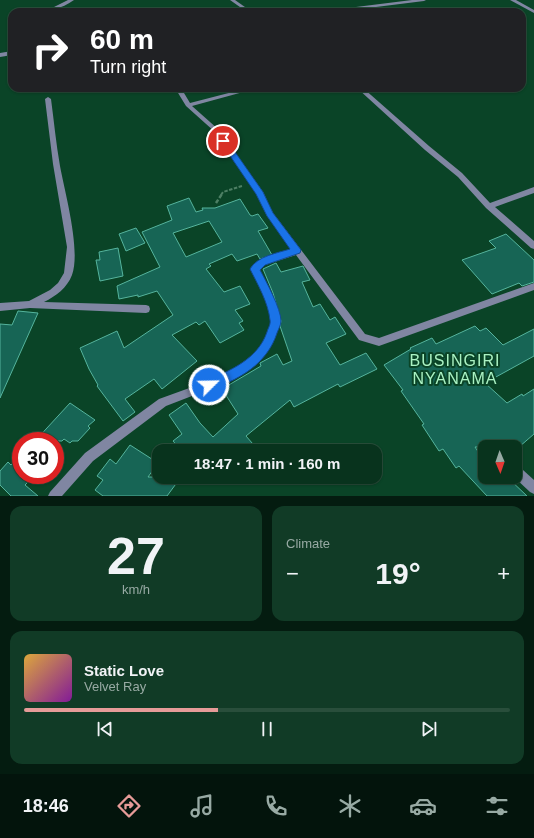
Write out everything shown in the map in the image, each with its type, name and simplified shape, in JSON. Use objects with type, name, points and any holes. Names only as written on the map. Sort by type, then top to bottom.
[{"type":"street","points":[[55,8],[72,0]]},
{"type":"street","points":[[232,0],[244,8]]},
{"type":"street","points":[[357,8],[424,0]]},
{"type":"street","points":[[512,0],[534,12]]},
{"type":"street","points":[[180,92],[188,105],[217,131],[260,194],[270,214],[362,337],[379,342],[534,286]]},
{"type":"street","points":[[188,105],[239,92]]},
{"type":"street","points":[[364,92],[427,148],[460,175],[489,206],[534,246]]},
{"type":"street","points":[[30,305],[53,293],[61,285],[68,274],[71,247],[56,164],[48,99]]},
{"type":"street","points":[[489,206],[534,190]]},
{"type":"street","points":[[54,496],[90,457],[164,402],[220,381],[253,362],[268,343],[276,321],[268,295],[255,269],[262,263],[297,250]]},
{"type":"street","points":[[0,307],[30,305],[146,309]]},
{"type":"street","points":[[522,477],[534,488]]},
{"type":"path","points":[[216,203],[224,192],[252,183]]},
{"type":"building","points":[[189,198],[196,212],[203,210],[202,208],[215,208],[240,199],[250,215],[252,216],[258,214],[268,228],[258,231],[272,255],[260,259],[257,254],[237,261],[232,254],[209,264],[211,266],[206,269],[224,292],[240,286],[250,304],[235,310],[243,321],[239,323],[244,330],[220,343],[205,321],[199,325],[196,322],[172,335],[197,361],[162,389],[154,379],[125,399],[135,412],[123,421],[97,386],[98,385],[80,348],[117,331],[124,348],[173,315],[157,291],[138,297],[138,295],[119,299],[117,286],[160,267],[142,232],[172,220],[167,206]],"holes":[[[209,221],[222,242],[186,257],[173,233]]]},
{"type":"building","points":[[136,228],[145,243],[126,251],[119,234]]},
{"type":"building","points":[[506,234],[534,260],[534,282],[522,286],[519,283],[492,294],[462,260],[496,248],[489,241]]},
{"type":"building","points":[[118,248],[123,276],[100,281],[96,260],[100,260],[99,252]]},
{"type":"building","points":[[276,263],[281,272],[303,266],[310,280],[302,282],[313,307],[320,304],[330,320],[335,317],[346,334],[326,343],[340,365],[366,353],[377,369],[340,387],[338,384],[294,407],[290,400],[246,436],[253,444],[176,444],[173,441],[182,434],[169,415],[186,403],[200,423],[213,437],[238,414],[222,389],[261,366],[260,363],[277,354],[283,365],[292,361],[280,326],[281,321],[273,293],[263,269]]},
{"type":"building","points":[[18,311],[38,313],[0,398],[0,324],[12,325]]},
{"type":"building","points":[[475,326],[480,331],[486,328],[503,345],[534,329],[534,356],[485,383],[507,403],[534,389],[534,434],[522,444],[522,440],[478,440],[478,447],[475,447],[478,452],[478,484],[514,484],[527,496],[487,496],[459,466],[456,468],[443,449],[439,451],[422,425],[424,424],[401,391],[403,390],[384,365],[411,349],[410,348],[432,338],[436,344]]},
{"type":"building","points":[[70,403],[95,420],[88,426],[90,428],[78,441],[72,441],[70,443],[64,439],[64,432],[43,432]]},
{"type":"building","points":[[130,445],[152,459],[152,471],[148,477],[152,477],[152,484],[176,484],[167,496],[103,496],[95,490],[103,480],[97,476],[110,459],[116,464]]},
{"type":"building","points":[[8,462],[11,465],[12,464],[12,484],[26,484],[25,485],[38,496],[11,496],[0,485],[0,471]]},
{"type":"district","name":"BUSINGIRI NYANAMA","points":[[455,369]]},
{"type":"route","points":[[209,385],[220,381],[253,362],[268,343],[276,321],[268,295],[255,269],[262,263],[297,250],[270,214],[260,194],[223,141]]}]
